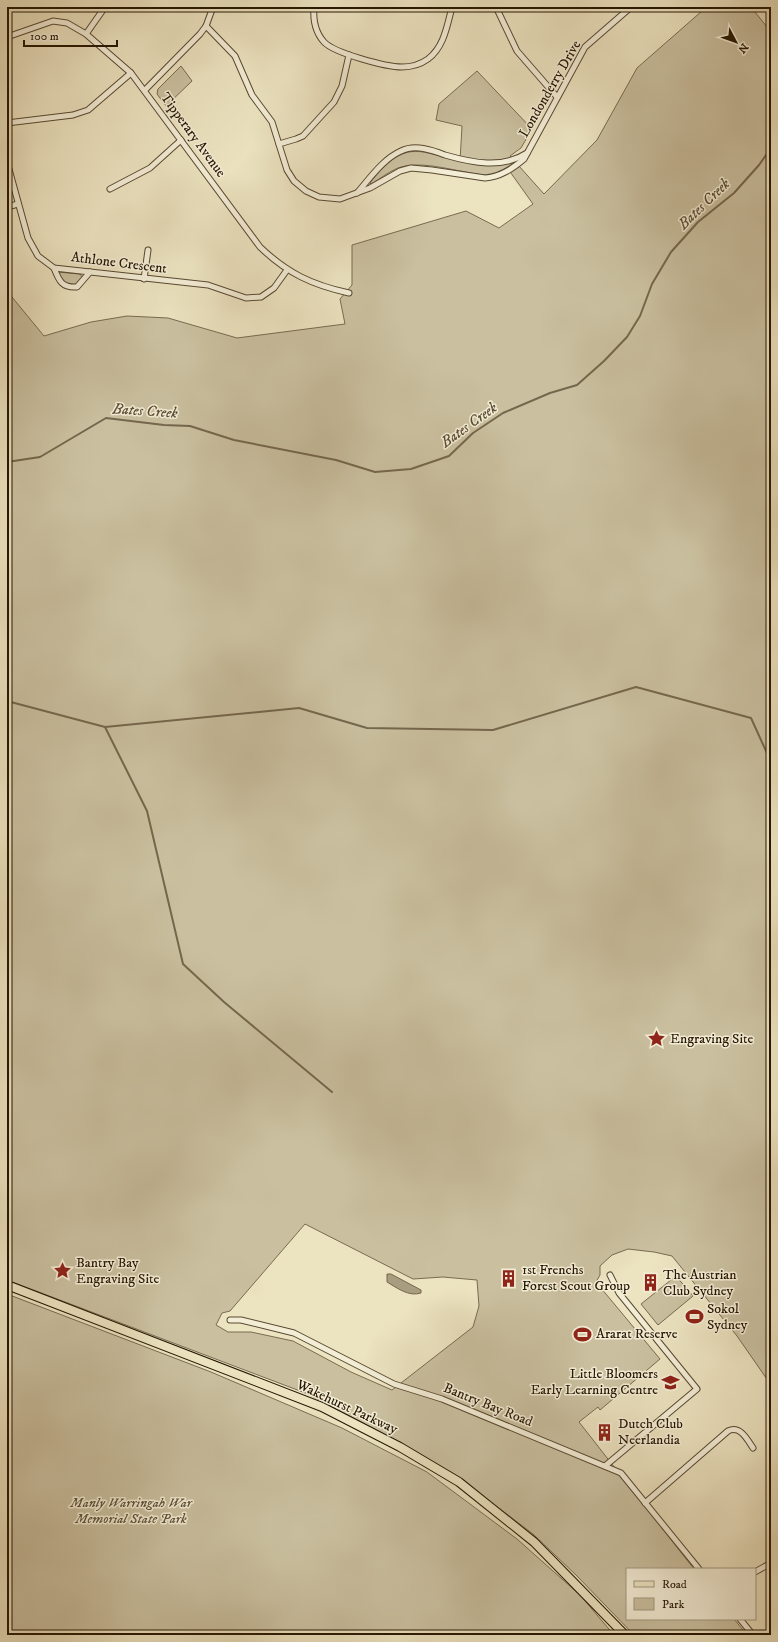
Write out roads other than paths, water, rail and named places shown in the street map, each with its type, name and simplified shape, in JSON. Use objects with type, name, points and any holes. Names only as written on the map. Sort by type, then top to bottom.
[{"type":"main road","name":"Wakehurst Parkway","points":[[7,1284],[322,1407],[400,1447],[459,1482],[534,1542],[625,1635]]},
{"type":"street","points":[[86,34],[105,7]]},
{"type":"street","points":[[145,90],[206,26],[213,7]]},
{"type":"street","points":[[314,7],[316,30],[324,42],[334,50],[400,67],[414,66],[428,60],[438,49],[444,36],[452,7]]},
{"type":"street","points":[[496,7],[517,51],[557,97]]},
{"type":"street","name":"Londonderry Drive","points":[[206,26],[235,56],[252,95],[272,122],[287,170],[294,181],[306,191],[319,197],[340,199],[370,188],[400,170],[411,168],[485,178],[510,170],[524,159],[585,46],[631,7]]},
{"type":"street","name":"Tipperary Avenue","points":[[7,37],[53,21],[68,23],[86,34],[131,73],[145,90],[260,247],[287,270],[324,288],[348,293]]},
{"type":"street","points":[[279,144],[303,136],[334,102],[342,86],[349,55]]},
{"type":"street","points":[[7,123],[73,115],[88,110],[131,73]]},
{"type":"street","points":[[110,189],[150,168],[181,140]]},
{"type":"street","name":"Londonderry Drive","points":[[356,194],[392,155],[403,150],[413,148],[428,149],[449,156],[491,164],[504,164],[518,159],[528,152]]},
{"type":"street","name":"Athlone Crescent","points":[[7,162],[32,248],[38,256],[54,268],[208,285],[246,298],[261,297],[274,288],[287,270]]},
{"type":"street","points":[[7,207],[18,204]]},
{"type":"street","points":[[144,279],[148,250]]},
{"type":"street","points":[[54,268],[62,285],[69,287],[77,287],[90,272]]},
{"type":"street","points":[[605,1466],[697,1389],[619,1293],[610,1275]]},
{"type":"street","name":"Bantry Bay Road","points":[[230,1320],[241,1320],[294,1333],[394,1384],[442,1399],[621,1473],[698,1568]]},
{"type":"street","points":[[645,1503],[733,1428],[738,1429],[753,1448]]},
{"type":"street","points":[[756,1571],[771,1563]]},
{"type":"street","points":[[741,1620],[753,1635]]},
{"type":"waterway","name":"Bates Creek","points":[[7,462],[40,457],[106,418],[164,425],[190,426],[234,440],[336,460],[375,472],[411,469],[449,456],[473,433],[503,413],[550,393],[577,385],[604,361],[627,337],[640,316],[652,284],[671,252],[698,222],[734,193],[759,165],[771,148]]},
{"type":"waterway","points":[[7,701],[105,727],[299,708],[367,728],[493,730],[636,687],[751,718],[771,762]]},
{"type":"waterway","points":[[105,727],[147,811],[183,964],[224,1002],[332,1092]]},
{"type":"place","name":"Engraving Site","points":[[657,1039]]},
{"type":"place","name":"Bantry Bay Engraving Site","points":[[63,1271]]},
{"type":"place","name":"1st Frenchs Forest Scout Group","points":[[509,1278]]},
{"type":"place","name":"The Austrian Club Sydney","points":[[650,1283]]},
{"type":"place","name":"Sokol Sydney","points":[[694,1317]]},
{"type":"place","name":"Ararat Reserve","points":[[583,1334]]},
{"type":"place","name":"Little Bloomers Early Learning Centre","points":[[671,1382]]},
{"type":"place","name":"Dutch Club Neerlandia","points":[[605,1432]]},
{"type":"park label","name":"Manly Warringah War Memorial State Park","points":[[131,1512]]}]
